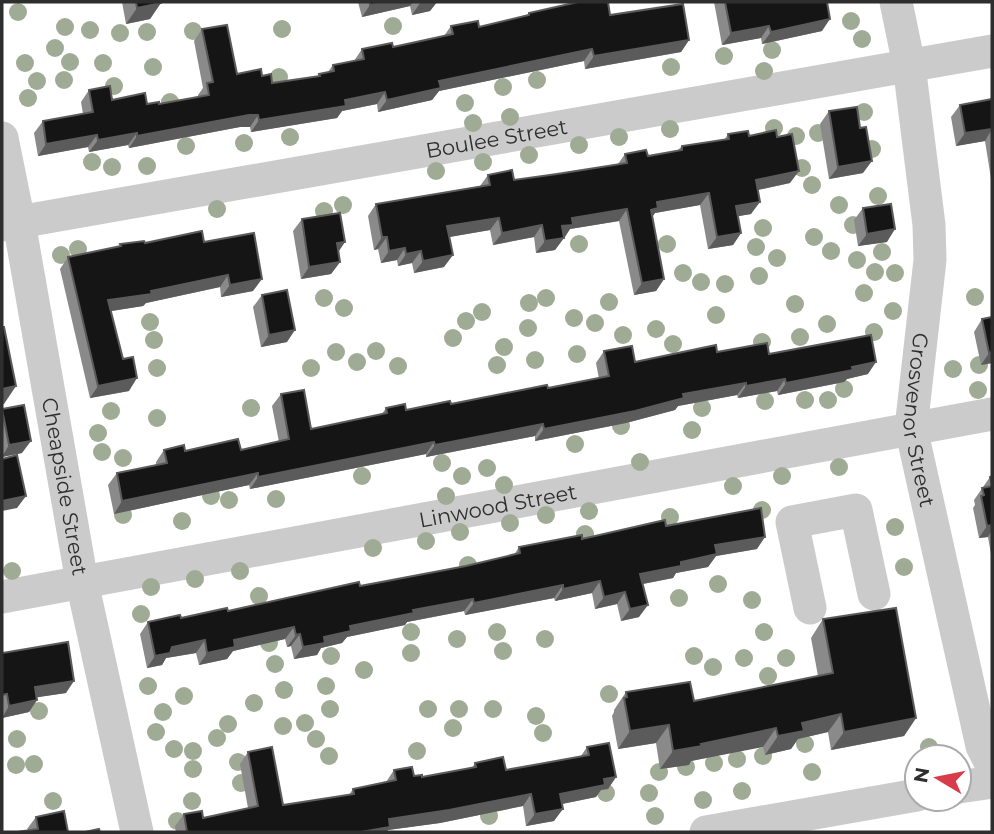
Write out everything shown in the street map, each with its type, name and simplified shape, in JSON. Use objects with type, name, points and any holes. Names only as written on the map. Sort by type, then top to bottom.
[{"type":"street","name":"Grosvenor Street","points":[[896,2],[909,65],[930,249],[911,428],[982,746],[992,766]]},
{"type":"street","name":"Boulee Street","points":[[10,223],[992,51]]},
{"type":"street","name":"Cheapside Street","points":[[2,138],[10,223],[82,582],[137,832]]},
{"type":"street","name":"Linwood Street","points":[[2,597],[992,414]]},
{"type":"street","points":[[810,608],[792,523],[818,517],[856,510],[874,594]]},
{"type":"street","points":[[973,785],[992,782]]},
{"type":"street","points":[[706,832],[903,797]]},
{"type":"building","points":[[136,2],[161,2],[161,3],[137,8]]},
{"type":"building","points":[[578,2],[608,2],[610,15],[683,4],[689,40],[594,56],[592,49],[439,81],[441,88],[387,100],[385,92],[345,100],[346,106],[259,120],[258,115],[249,115],[137,136],[137,133],[98,140],[97,135],[46,144],[43,121],[93,112],[89,90],[110,86],[112,100],[145,93],[147,104],[209,95],[207,83],[213,82],[202,29],[227,25],[237,74],[261,69],[262,76],[271,74],[272,83],[320,76],[319,74],[334,71],[333,65],[364,59],[362,49],[392,43],[393,47],[453,34],[451,26],[478,21],[479,27]]},
{"type":"building","points":[[725,2],[827,2],[830,19],[771,32],[769,26],[731,33]]},
{"type":"building","points":[[992,99],[992,129],[965,133],[960,105]]},
{"type":"building","points":[[857,107],[860,128],[866,127],[872,161],[838,167],[829,111]]},
{"type":"building","points":[[776,130],[777,137],[792,134],[799,171],[756,180],[760,202],[736,206],[741,233],[717,237],[709,193],[657,202],[658,208],[651,210],[664,279],[642,283],[627,209],[572,218],[573,225],[562,226],[564,238],[545,241],[542,225],[502,233],[499,218],[447,226],[453,255],[423,261],[421,251],[406,254],[405,248],[389,251],[387,237],[382,237],[376,204],[490,185],[488,175],[512,170],[514,180],[557,174],[627,163],[625,154],[646,150],[648,156],[682,150],[682,146],[729,139],[728,134],[748,131],[749,136]]},
{"type":"building","points":[[891,204],[895,229],[867,234],[863,208]]},
{"type":"building","points":[[340,213],[345,242],[337,243],[340,262],[309,267],[302,219]]},
{"type":"building","points":[[202,231],[204,242],[254,233],[262,279],[230,285],[228,275],[151,291],[152,294],[108,300],[123,359],[133,357],[137,378],[98,386],[68,257],[121,246],[120,244],[145,243]]},
{"type":"building","points":[[287,290],[295,330],[269,335],[262,295]]},
{"type":"building","points":[[992,317],[992,352],[989,353],[982,319]]},
{"type":"building","points":[[2,327],[16,386],[2,389]]},
{"type":"building","points":[[871,335],[876,362],[852,367],[853,370],[786,383],[785,379],[746,386],[746,383],[683,394],[684,398],[635,411],[544,429],[543,424],[435,445],[434,442],[258,477],[258,473],[122,501],[117,473],[167,463],[164,450],[184,445],[185,451],[238,439],[241,450],[289,439],[281,394],[304,390],[311,429],[387,413],[386,408],[405,404],[406,410],[450,401],[451,404],[609,376],[604,351],[632,346],[635,362],[716,345],[717,352],[767,343],[769,354]]},
{"type":"building","points":[[24,405],[31,441],[9,445],[2,409]]},
{"type":"building","points":[[17,455],[26,496],[2,501],[2,459]]},
{"type":"building","points":[[992,486],[992,525],[987,526],[982,488]]},
{"type":"building","points":[[761,508],[765,537],[715,545],[717,554],[681,562],[681,566],[640,574],[648,605],[630,609],[625,592],[604,597],[600,581],[563,589],[563,585],[474,603],[473,599],[413,610],[414,613],[350,626],[351,631],[324,637],[325,643],[303,647],[300,634],[296,635],[294,627],[234,640],[235,647],[207,653],[205,640],[172,647],[170,653],[155,656],[148,622],[227,608],[228,611],[359,582],[360,586],[466,566],[520,553],[519,547],[582,535],[582,539],[665,520],[666,526]]},
{"type":"building","points":[[896,608],[916,718],[844,732],[841,714],[802,723],[804,731],[778,736],[776,728],[673,751],[669,725],[630,731],[624,698],[627,697],[626,692],[690,682],[694,701],[833,673],[823,619]]},
{"type":"building","points":[[68,642],[74,681],[35,687],[37,700],[9,706],[7,694],[2,695],[2,653]]},
{"type":"building","points":[[609,743],[616,777],[604,779],[605,785],[560,794],[563,809],[535,814],[531,794],[389,819],[390,827],[361,832],[187,832],[184,814],[202,811],[203,818],[258,806],[248,752],[272,747],[283,805],[354,794],[353,789],[396,780],[394,770],[412,767],[414,776],[422,777],[476,767],[475,763],[503,757],[506,770],[589,755],[587,747]]},
{"type":"building","points":[[64,811],[68,832],[17,832],[38,829],[36,817]]}]
